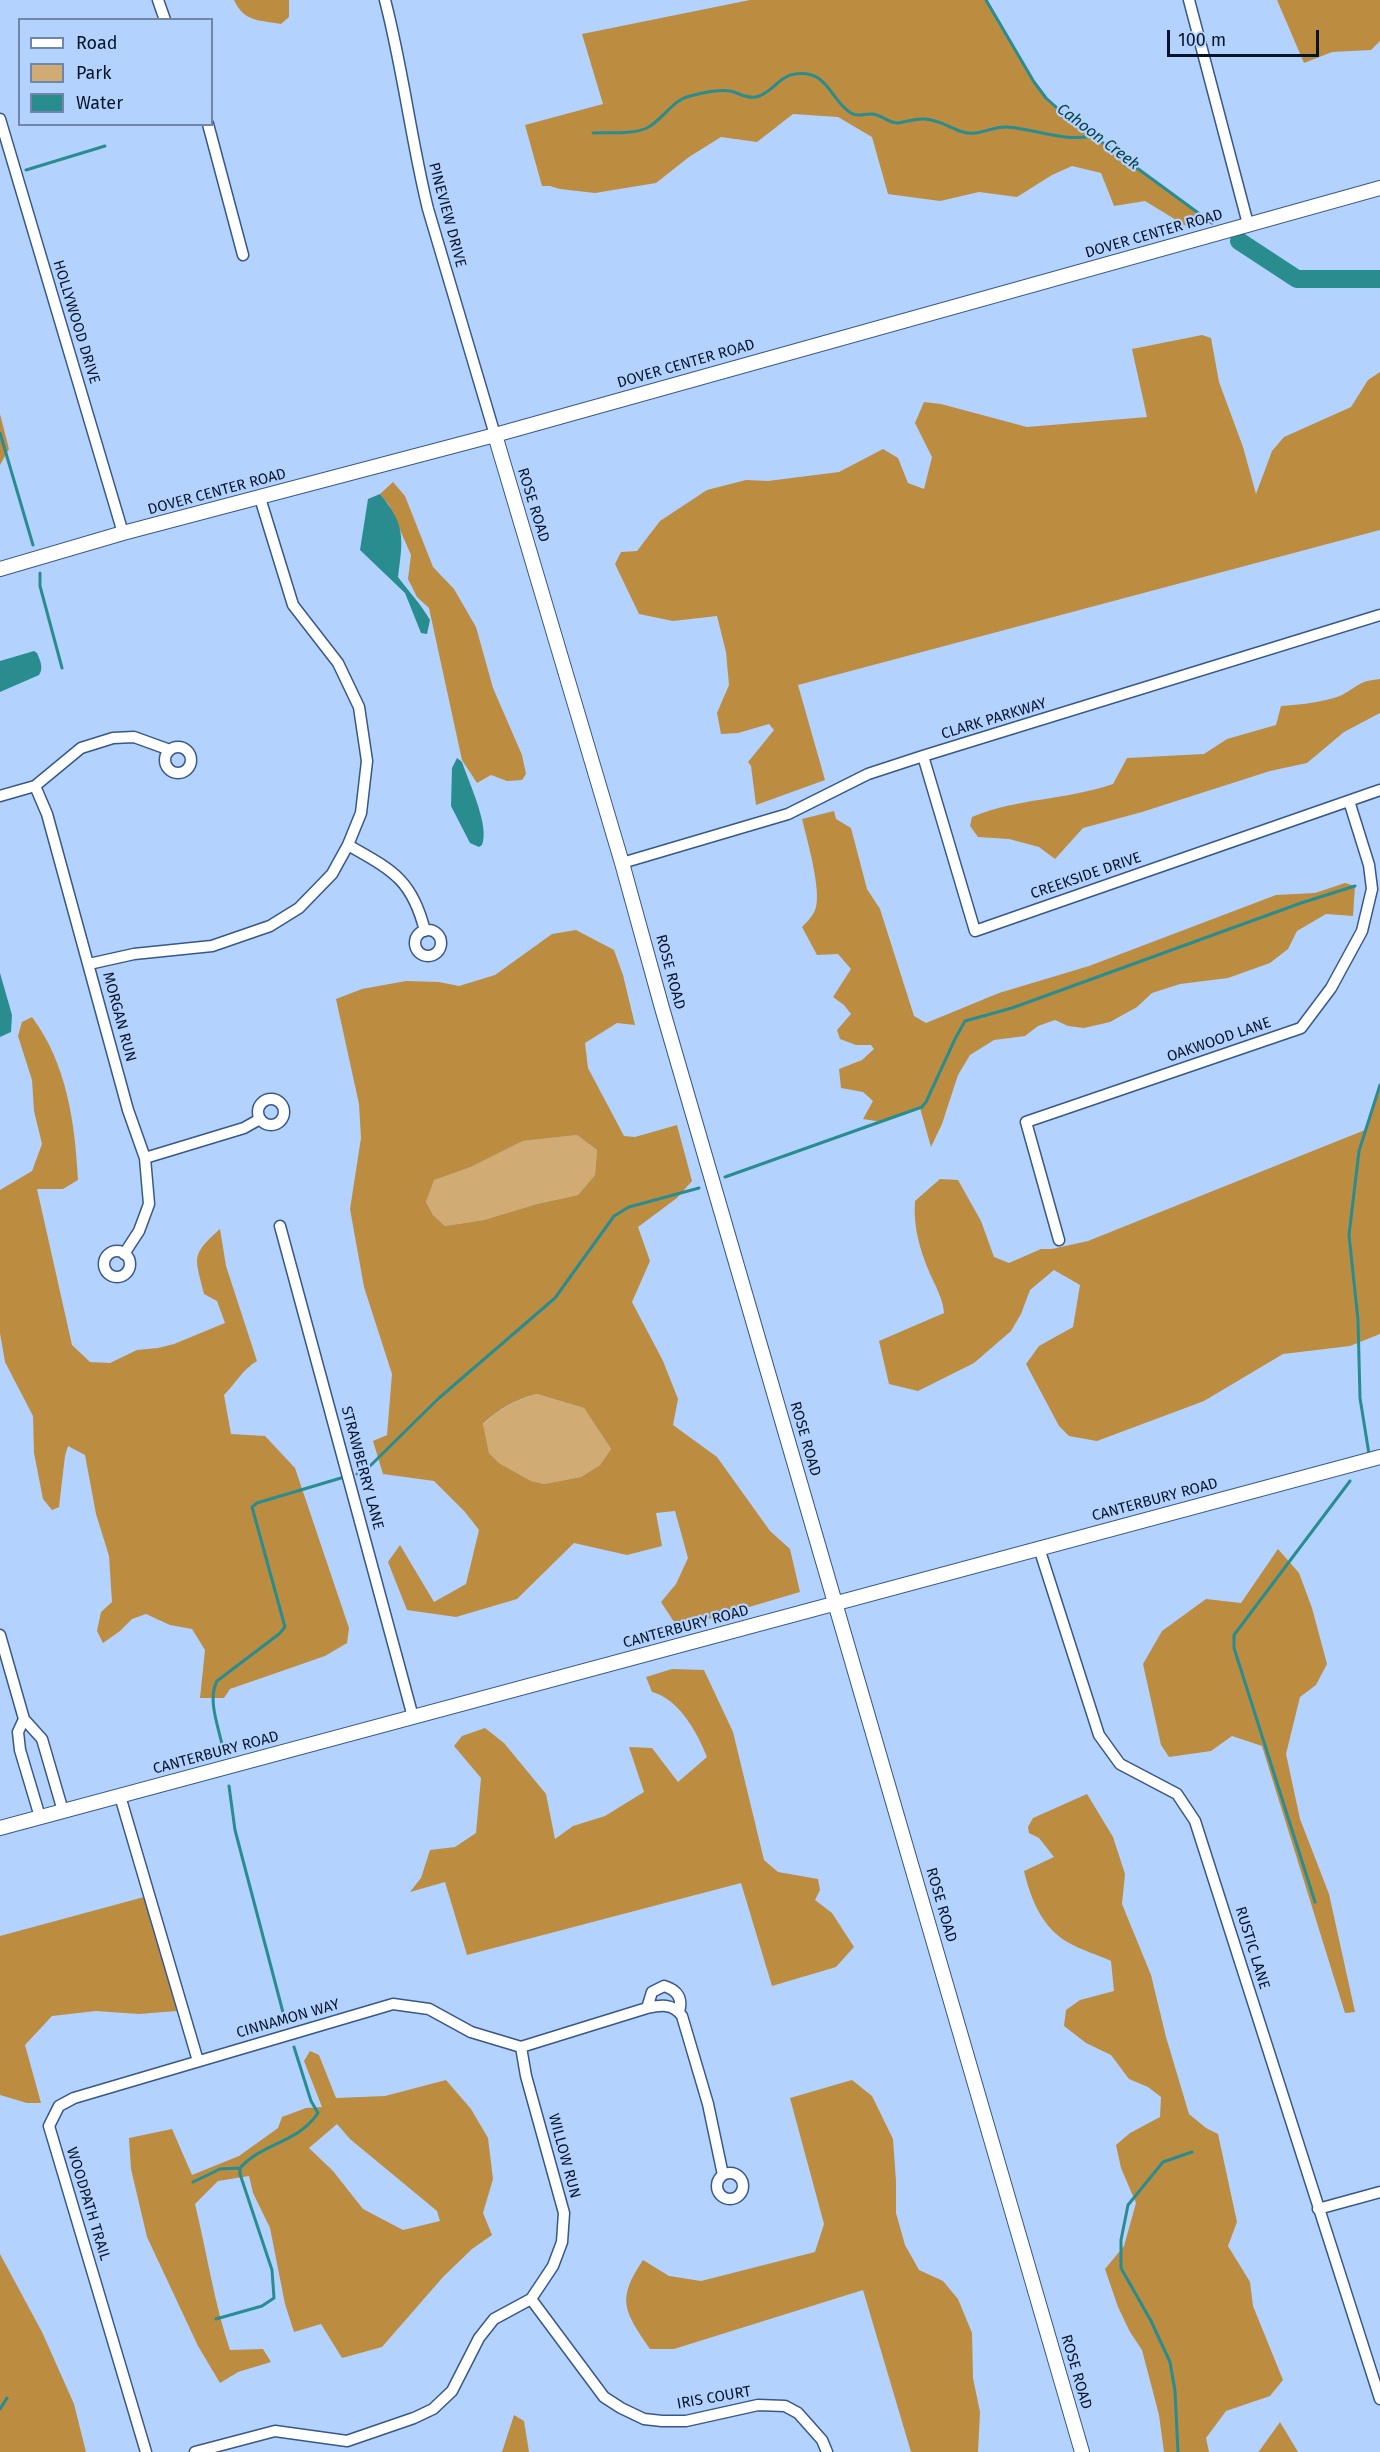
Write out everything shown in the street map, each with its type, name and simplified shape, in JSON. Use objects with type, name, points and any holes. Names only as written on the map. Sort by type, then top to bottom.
[{"type":"street","points":[[158,0],[164,18]]},
{"type":"street","name":"PINEVIEW DRIVE","points":[[384,0],[393,31],[423,190],[495,435]]},
{"type":"street","points":[[1189,0],[1248,224]]},
{"type":"street","name":"HOLLYWOOD DRIVE","points":[[0,118],[123,533]]},
{"type":"street","points":[[209,126],[243,255]]},
{"type":"street","name":"DOVER CENTER ROAD","points":[[0,569],[123,533],[495,435],[1380,188]]},
{"type":"street","name":"ROSE ROAD","points":[[495,435],[622,863],[1082,2452]]},
{"type":"street","points":[[89,964],[143,952],[212,946],[270,926],[299,908],[332,874],[361,813],[367,772],[366,750],[355,696],[338,663],[293,605],[261,498]]},
{"type":"street","name":"CLARK PARKWAY","points":[[622,863],[788,814],[868,774],[923,756],[1380,615]]},
{"type":"street","points":[[0,796],[35,786],[81,748],[113,738],[134,737],[170,750]]},
{"type":"street","name":"CREEKSIDE DRIVE","points":[[923,756],[975,931],[1380,790]]},
{"type":"street","name":"MORGAN RUN","points":[[35,786],[47,814],[128,1110],[145,1158],[149,1204],[139,1231],[124,1254]]},
{"type":"street","name":"OAKWOOD LANE","points":[[1059,1240],[1026,1122],[1301,1028],[1331,988],[1362,931],[1372,889],[1369,865],[1349,801]]},
{"type":"street","points":[[348,844],[390,869],[403,882],[419,906],[425,931]]},
{"type":"street","points":[[145,1158],[244,1128],[260,1119]]},
{"type":"street","name":"STRAWBERRY LANE","points":[[280,1226],[413,1717]]},
{"type":"street","name":"CANTERBURY ROAD","points":[[0,1828],[1380,1457]]},
{"type":"street","name":"RUSTIC LANE","points":[[1039,1548],[1100,1735],[1120,1764],[1177,1794],[1195,1821],[1380,2399]]},
{"type":"street","points":[[0,1635],[24,1719],[42,1739],[63,1810]]},
{"type":"street","points":[[24,1719],[18,1732],[20,1750],[40,1817]]},
{"type":"street","points":[[120,1796],[198,2061]]},
{"type":"street","points":[[647,2008],[652,1992],[664,1986],[676,1991],[679,1996],[681,2005],[679,2012],[708,2104],[723,2175]]},
{"type":"street","name":"CINNAMON WAY","points":[[198,2061],[393,2004],[429,2009],[471,2032],[521,2047]]},
{"type":"street","points":[[521,2047],[647,2008],[667,2006],[679,2012]]},
{"type":"street","name":"WILLOW RUN","points":[[195,2452],[275,2431],[349,2447],[414,2418],[433,2409],[452,2391],[479,2338],[494,2319],[531,2299],[553,2266],[562,2242],[564,2213],[526,2076],[521,2047]]},
{"type":"street","name":"WOODPATH TRAIL","points":[[146,2452],[49,2126],[59,2106],[74,2098],[198,2061]]},
{"type":"street","points":[[1318,2209],[1380,2192]]},
{"type":"street","name":"IRIS COURT","points":[[531,2299],[604,2397],[621,2408],[644,2419],[686,2421],[758,2405],[785,2406],[798,2413],[822,2440],[827,2452]]},
{"type":"green space","points":[[577,1135],[597,1150],[595,1175],[578,1195],[537,1204],[484,1220],[445,1226],[433,1215],[426,1202],[433,1180],[471,1167],[523,1141]]},
{"type":"green space","points":[[537,1394],[584,1408],[611,1449],[600,1465],[581,1477],[544,1484],[531,1481],[499,1463],[489,1453],[483,1425],[508,1406]]},
{"type":"shaded area","points":[[234,0],[289,0],[289,17],[281,24],[253,19],[242,12]]},
{"type":"shaded area","points":[[750,0],[986,0],[1034,82],[1046,98],[1066,117],[1212,223],[1191,229],[1145,201],[1114,206],[1101,173],[1072,166],[1052,175],[1017,197],[979,192],[940,201],[888,194],[872,137],[838,117],[793,114],[757,142],[721,137],[689,157],[656,183],[595,193],[542,186],[525,125],[603,104],[582,34]]},
{"type":"shaded area","points":[[1277,0],[1380,0],[1380,41],[1371,50],[1332,52],[1304,63]]},
{"type":"shaded area","points":[[1202,335],[1211,338],[1219,382],[1243,447],[1256,494],[1272,451],[1284,437],[1351,407],[1368,380],[1380,372],[1380,530],[798,685],[825,780],[756,805],[751,766],[748,762],[774,730],[769,724],[738,733],[721,734],[717,713],[729,685],[726,652],[717,616],[673,621],[639,614],[615,564],[621,552],[637,551],[660,521],[707,490],[746,480],[768,481],[839,472],[883,449],[898,458],[908,483],[924,489],[932,457],[915,423],[924,402],[941,404],[1027,427],[1147,417],[1132,349]]},
{"type":"shaded area","points":[[0,414],[9,449],[0,465]]},
{"type":"shaded area","points":[[393,482],[405,496],[433,567],[454,589],[476,627],[493,688],[522,755],[526,774],[522,780],[507,781],[491,775],[477,783],[462,760],[429,608],[417,597],[408,579],[411,555],[389,505],[380,494]]},
{"type":"shaded area","points":[[1380,679],[1380,713],[1344,732],[1307,763],[1270,771],[1142,812],[1083,828],[1055,859],[1039,847],[1009,839],[978,837],[970,826],[972,817],[989,811],[1113,784],[1127,758],[1204,754],[1227,739],[1276,725],[1281,706],[1328,700],[1363,683]]},
{"type":"shaded area","points":[[834,811],[836,819],[851,828],[867,889],[880,909],[914,1016],[926,1023],[999,993],[1089,966],[1276,895],[1315,893],[1345,883],[1355,886],[1353,916],[1326,914],[1297,931],[1288,949],[1270,963],[1228,978],[1180,984],[1152,993],[1137,1007],[1110,1022],[1084,1028],[1068,1026],[1055,1020],[1038,1026],[1025,1036],[994,1040],[970,1055],[958,1075],[942,1124],[931,1147],[920,1108],[882,1122],[863,1119],[873,1101],[863,1092],[841,1088],[839,1069],[862,1060],[874,1049],[871,1045],[856,1045],[840,1039],[837,1030],[851,1014],[833,997],[851,969],[838,954],[817,955],[802,927],[814,913],[817,888],[802,819]]},
{"type":"shaded area","points":[[576,930],[614,950],[623,975],[635,1025],[617,1023],[585,1043],[588,1068],[624,1136],[635,1137],[677,1125],[692,1181],[677,1198],[638,1227],[650,1261],[632,1302],[663,1361],[678,1399],[673,1425],[717,1457],[770,1531],[790,1549],[800,1592],[678,1628],[661,1602],[676,1584],[688,1558],[675,1511],[656,1513],[662,1546],[627,1555],[574,1543],[517,1599],[456,1617],[407,1610],[388,1562],[400,1545],[434,1602],[466,1584],[479,1530],[465,1512],[434,1481],[383,1474],[373,1441],[387,1435],[392,1374],[364,1287],[350,1209],[361,1138],[359,1104],[336,999],[362,989],[406,981],[439,982],[459,986],[495,975],[552,934]],"holes":[[[577,1135],[597,1150],[595,1175],[578,1195],[537,1204],[484,1220],[445,1226],[433,1215],[426,1202],[434,1180],[471,1167],[523,1141]],[[537,1394],[584,1408],[611,1449],[600,1465],[581,1477],[544,1484],[531,1481],[499,1463],[489,1453],[483,1424],[508,1405]]]},
{"type":"shaded area","points":[[32,1017],[54,1054],[61,1074],[74,1137],[78,1180],[63,1189],[37,1189],[72,1345],[90,1362],[110,1363],[137,1350],[174,1344],[225,1323],[217,1301],[204,1294],[197,1264],[199,1251],[220,1229],[226,1266],[257,1361],[243,1372],[224,1395],[231,1434],[265,1436],[295,1468],[349,1628],[347,1643],[325,1656],[230,1689],[224,1698],[200,1698],[205,1650],[192,1629],[170,1625],[146,1614],[132,1619],[103,1643],[97,1631],[101,1612],[112,1602],[109,1556],[96,1514],[85,1455],[68,1446],[59,1507],[52,1510],[43,1499],[34,1453],[33,1416],[5,1362],[0,1333],[0,1190],[32,1171],[42,1144],[34,1111],[32,1080],[18,1036],[22,1022]]},
{"type":"shaded area","points":[[1380,1085],[1380,1334],[1350,1346],[1283,1354],[1204,1401],[1097,1441],[1069,1436],[1059,1426],[1026,1364],[1039,1346],[1073,1327],[1080,1285],[1054,1270],[1030,1290],[1021,1314],[1011,1331],[974,1363],[918,1391],[889,1384],[879,1341],[944,1313],[941,1298],[920,1247],[915,1211],[915,1201],[940,1179],[958,1180],[981,1221],[994,1257],[1009,1263],[1041,1249],[1052,1249],[1088,1241],[1365,1130]]},
{"type":"shaded area","points":[[1278,1549],[1299,1573],[1312,1608],[1327,1664],[1316,1685],[1300,1697],[1286,1754],[1300,1819],[1329,1894],[1355,2012],[1345,2013],[1262,1746],[1232,1736],[1211,1751],[1169,1757],[1161,1745],[1143,1664],[1162,1631],[1206,1599],[1241,1603]]},
{"type":"shaded area","points":[[672,1669],[704,1670],[733,1732],[764,1860],[778,1872],[818,1879],[820,1890],[815,1900],[832,1913],[854,1947],[836,1967],[772,1986],[741,1883],[467,1955],[445,1882],[410,1892],[421,1878],[430,1850],[455,1847],[476,1833],[481,1778],[454,1746],[462,1736],[485,1728],[504,1743],[546,1794],[555,1839],[573,1826],[605,1816],[644,1792],[629,1747],[652,1748],[678,1782],[707,1757],[686,1718],[671,1702],[652,1692],[646,1677]]},
{"type":"shaded area","points":[[1087,1794],[1113,1837],[1125,1874],[1122,1904],[1151,1975],[1166,2037],[1189,2114],[1206,2128],[1218,2134],[1237,2222],[1228,2246],[1250,2282],[1253,2306],[1283,2380],[1270,2396],[1226,2411],[1206,2438],[1209,2452],[1164,2452],[1159,2415],[1142,2350],[1118,2307],[1105,2269],[1124,2246],[1136,2203],[1121,2168],[1116,2145],[1130,2133],[1160,2117],[1161,2097],[1148,2087],[1129,2079],[1111,2055],[1086,2043],[1064,2026],[1066,2010],[1080,2000],[1114,1991],[1111,1961],[1071,1944],[1053,1931],[1040,1913],[1030,1893],[1024,1871],[1054,1857],[1039,1838],[1029,1833],[1028,1827],[1033,1818]]},
{"type":"shaded area","points":[[144,1897],[177,2011],[139,2014],[96,2011],[52,2016],[25,2045],[41,2103],[27,2103],[0,2095],[0,1936]]},
{"type":"shaded area","points":[[310,2051],[319,2055],[336,2098],[385,2096],[446,2080],[471,2109],[488,2138],[493,2179],[483,2213],[492,2235],[472,2249],[443,2277],[382,2347],[342,2358],[321,2324],[294,2332],[285,2304],[270,2228],[253,2193],[249,2176],[218,2181],[195,2204],[224,2332],[230,2350],[263,2349],[271,2362],[238,2372],[220,2383],[198,2346],[147,2237],[131,2169],[129,2138],[172,2129],[192,2175],[239,2156],[278,2128],[282,2117],[306,2108],[322,2107],[304,2061]],"holes":[[[337,2124],[350,2139],[437,2211],[440,2221],[403,2230],[363,2209],[333,2171],[309,2148]]]},
{"type":"shaded area","points":[[852,2080],[872,2096],[893,2139],[896,2213],[905,2245],[919,2270],[943,2281],[958,2299],[972,2333],[973,2378],[980,2412],[978,2452],[911,2452],[863,2290],[674,2349],[650,2349],[629,2315],[626,2296],[634,2274],[643,2260],[669,2276],[701,2281],[815,2252],[824,2224],[790,2098]]},
{"type":"shaded area","points":[[0,2254],[42,2332],[74,2404],[86,2452],[0,2452]]},
{"type":"shaded area","points":[[514,2415],[524,2421],[529,2452],[502,2452]]},
{"type":"shaded area","points":[[1280,2422],[1298,2452],[1258,2452],[1260,2450]]},
{"type":"water","points":[[380,494],[394,515],[401,533],[398,577],[430,620],[427,634],[421,633],[405,593],[360,550],[368,499]]},
{"type":"water","points":[[34,651],[41,664],[39,675],[0,692],[0,661]]},
{"type":"water","points":[[457,758],[462,762],[481,816],[484,837],[479,847],[470,843],[451,806],[452,768]]},
{"type":"water","points":[[0,973],[12,1015],[11,1032],[0,1037]]},
{"type":"waterway","name":"Cahoon Creek","points":[[986,0],[1034,82],[1046,98],[1066,116],[1212,223]]},
{"type":"waterway","points":[[593,133],[641,130],[653,124],[684,98],[725,91],[756,97],[789,75],[806,74],[822,81],[844,107],[857,115],[873,114],[898,123],[918,119],[930,120],[969,133],[1007,127],[1060,136],[1092,136]]},
{"type":"waterway","points":[[26,170],[105,146]]},
{"type":"waterway","name":"Cahoon Creek","points":[[1239,241],[1297,279],[1380,279]]},
{"type":"waterway","points":[[0,433],[33,545]]},
{"type":"waterway","points":[[40,573],[40,586],[62,668]]},
{"type":"waterway","points":[[725,1177],[922,1107],[965,1021],[1012,1008],[1301,903],[1355,886]]},
{"type":"waterway","points":[[1369,1454],[1360,1398],[1358,1320],[1349,1235],[1359,1151],[1380,1085]]},
{"type":"waterway","points":[[357,1474],[370,1466],[439,1398],[555,1298],[614,1216],[629,1207],[699,1188]]},
{"type":"waterway","points":[[223,1749],[213,1705],[217,1681],[285,1627],[252,1507],[257,1503],[341,1478]]},
{"type":"waterway","points":[[1315,1902],[1234,1648],[1234,1635],[1350,1481]]},
{"type":"waterway","points":[[229,1786],[235,1830],[285,2020]]},
{"type":"waterway","points":[[216,2319],[262,2306],[274,2298],[272,2270],[240,2168],[259,2153],[300,2131],[318,2113],[311,2101],[294,2047]]},
{"type":"waterway","points":[[1178,2452],[1175,2391],[1170,2362],[1151,2321],[1121,2268],[1121,2240],[1128,2205],[1163,2162],[1192,2152]]},
{"type":"waterway","points":[[193,2182],[220,2169],[240,2168]]},
{"type":"waterway","points":[[0,2409],[7,2398]]}]
